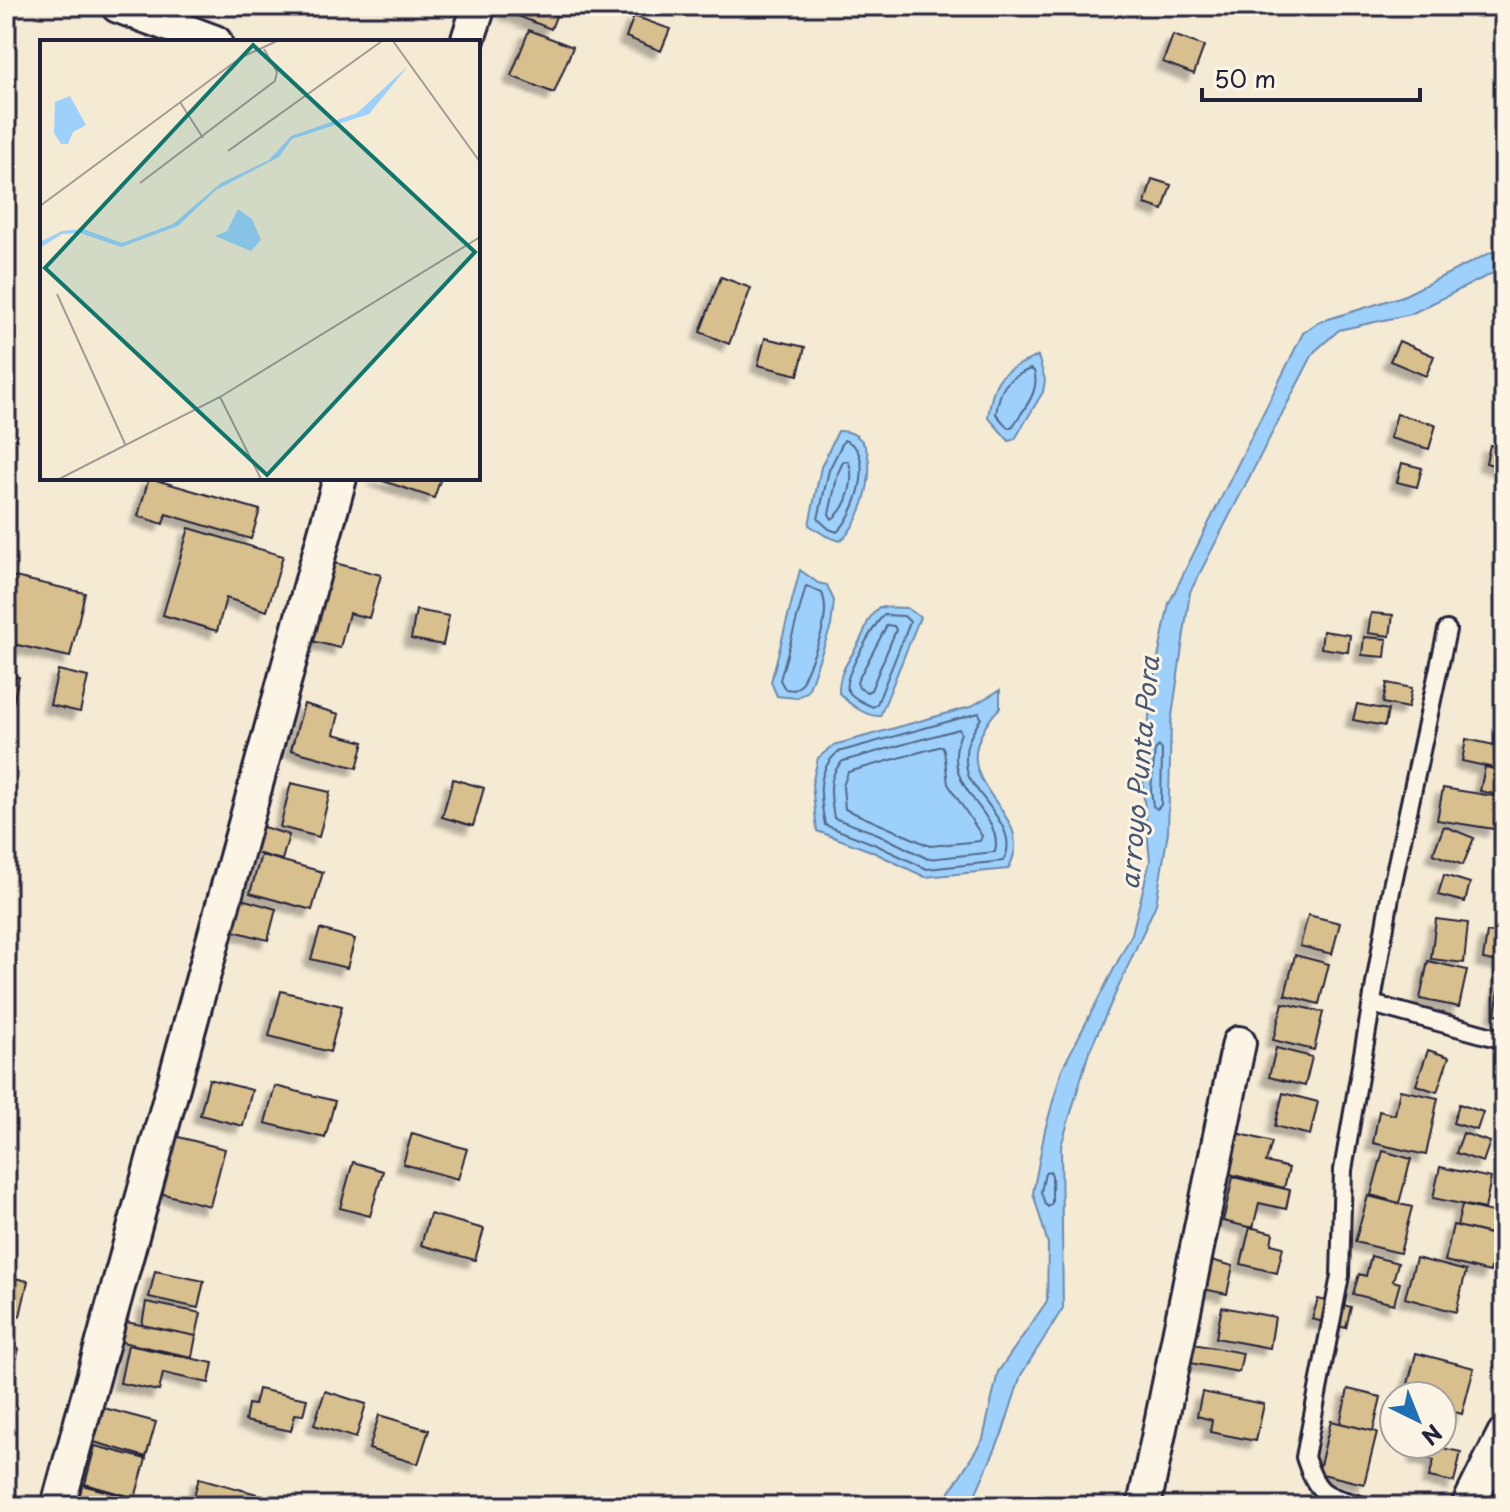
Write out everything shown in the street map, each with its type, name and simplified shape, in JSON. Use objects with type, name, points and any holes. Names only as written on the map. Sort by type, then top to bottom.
[{"type":"street","points":[[118,6],[210,40]]},
{"type":"street","points":[[468,40],[479,6]]},
{"type":"street","points":[[58,1506],[339,480]]},
{"type":"street","points":[[1144,1506],[1239,1043]]},
{"type":"street","points":[[1468,1506],[1504,1434]]},
{"type":"lane","points":[[1364,1506],[1329,1495],[1314,1485],[1305,1457],[1340,1276],[1343,1170],[1391,891],[1447,630]]},
{"type":"lane","points":[[1372,1004],[1504,1040]]},
{"type":"water","points":[[1504,242],[1504,266],[1501,269],[1411,314],[1339,330],[1314,352],[1190,592],[1171,723],[1168,832],[1156,904],[1089,1052],[1061,1146],[1063,1308],[1021,1375],[1002,1434],[970,1506],[941,1506],[983,1439],[998,1372],[1047,1301],[1048,1244],[1033,1193],[1045,1130],[1062,1069],[1132,934],[1150,861],[1143,789],[1151,693],[1169,603],[1303,333],[1319,322],[1403,296],[1498,249]]},
{"type":"water","points":[[1038,356],[1045,380],[1043,392],[1015,439],[1009,441],[988,417],[993,392],[1007,371]]},
{"type":"water","points":[[838,431],[849,432],[862,441],[869,468],[868,486],[857,519],[840,541],[809,525],[821,467]]},
{"type":"water","points":[[800,570],[818,583],[827,585],[834,601],[831,626],[808,691],[796,698],[777,696],[771,682]]},
{"type":"water","points":[[879,607],[907,608],[920,617],[880,716],[858,709],[839,693],[844,669]]},
{"type":"water","points":[[1000,690],[1000,708],[984,729],[976,753],[978,771],[985,787],[1013,832],[1015,849],[1008,869],[925,877],[871,851],[817,831],[812,784],[818,758],[834,745],[970,707]]},
{"type":"building","points":[[507,6],[560,6],[551,29],[505,11]]},
{"type":"building","points":[[634,16],[670,29],[661,51],[626,37]]},
{"type":"building","points":[[529,30],[573,47],[554,93],[511,76]]},
{"type":"building","points":[[1173,35],[1204,46],[1194,74],[1163,62]]},
{"type":"building","points":[[1152,179],[1171,185],[1163,210],[1145,204]]},
{"type":"building","points":[[721,277],[751,288],[729,344],[700,332]]},
{"type":"building","points":[[765,338],[805,347],[798,375],[758,365]]},
{"type":"building","points":[[1399,341],[1434,356],[1426,376],[1390,361]]},
{"type":"building","points":[[1397,414],[1436,425],[1429,449],[1390,438]]},
{"type":"building","points":[[1490,445],[1504,448],[1504,468],[1486,463]]},
{"type":"building","points":[[1402,463],[1422,468],[1417,487],[1397,482]]},
{"type":"building","points":[[148,480],[260,510],[251,539],[166,514],[163,524],[138,516]]},
{"type":"building","points":[[380,480],[440,480],[434,498]]},
{"type":"building","points":[[189,528],[283,556],[267,611],[226,598],[217,631],[163,615]]},
{"type":"building","points":[[323,560],[381,575],[369,618],[349,613],[340,648],[300,638]]},
{"type":"building","points":[[6,575],[85,593],[70,657],[13,644],[6,674]]},
{"type":"building","points":[[416,610],[449,616],[443,645],[411,639]]},
{"type":"building","points":[[1371,613],[1393,615],[1390,636],[1368,633]]},
{"type":"building","points":[[1323,631],[1350,635],[1348,652],[1321,648]]},
{"type":"building","points":[[1364,637],[1387,639],[1385,657],[1362,655]]},
{"type":"building","points":[[58,670],[88,677],[80,712],[50,705]]},
{"type":"building","points":[[6,674],[19,677],[13,703],[6,701]]},
{"type":"building","points":[[1387,683],[1412,688],[1408,708],[1383,703]]},
{"type":"building","points":[[304,704],[339,714],[334,734],[364,742],[357,768],[291,750]]},
{"type":"building","points":[[1357,704],[1388,710],[1385,726],[1353,720]]},
{"type":"building","points":[[1466,739],[1504,747],[1499,769],[1462,761]]},
{"type":"building","points":[[1485,767],[1504,771],[1504,796],[1480,791]]},
{"type":"building","points":[[453,779],[484,788],[473,826],[442,817]]},
{"type":"building","points":[[291,783],[330,792],[319,837],[280,827]]},
{"type":"building","points":[[1443,788],[1499,797],[1494,829],[1437,820]]},
{"type":"building","points":[[257,825],[289,835],[282,860],[249,851]]},
{"type":"building","points":[[1444,826],[1474,838],[1463,865],[1433,854]]},
{"type":"building","points":[[261,855],[323,872],[312,910],[250,893]]},
{"type":"building","points":[[1444,875],[1470,883],[1465,902],[1438,895]]},
{"type":"building","points":[[231,896],[276,909],[268,940],[222,928]]},
{"type":"building","points":[[1308,915],[1340,923],[1332,954],[1300,946]]},
{"type":"building","points":[[1436,919],[1468,923],[1464,963],[1431,959]]},
{"type":"building","points":[[320,929],[355,939],[347,968],[311,959]]},
{"type":"building","points":[[1487,932],[1504,935],[1504,963],[1483,959]]},
{"type":"building","points":[[1295,955],[1329,964],[1319,1004],[1285,995]]},
{"type":"building","points":[[1428,961],[1467,970],[1459,1007],[1420,999]]},
{"type":"building","points":[[1504,966],[1504,1015],[1495,1014]]},
{"type":"building","points":[[281,991],[342,1006],[330,1052],[269,1036]]},
{"type":"building","points":[[1283,1003],[1323,1012],[1314,1050],[1273,1040]]},
{"type":"building","points":[[1276,1048],[1312,1057],[1305,1086],[1269,1077]]},
{"type":"building","points":[[1428,1050],[1449,1057],[1437,1092],[1416,1085]]},
{"type":"building","points":[[209,1079],[252,1090],[243,1126],[200,1115]]},
{"type":"building","points":[[275,1086],[335,1101],[325,1138],[265,1123]]},
{"type":"building","points":[[1400,1090],[1438,1098],[1426,1155],[1373,1143],[1379,1111],[1395,1115]]},
{"type":"building","points":[[1283,1093],[1318,1102],[1310,1135],[1275,1126]]},
{"type":"building","points":[[1459,1104],[1483,1112],[1477,1130],[1453,1123]]},
{"type":"building","points":[[163,1133],[225,1149],[210,1206],[148,1190]]},
{"type":"building","points":[[412,1133],[467,1149],[458,1179],[403,1164]]},
{"type":"building","points":[[1237,1133],[1272,1142],[1266,1162],[1289,1168],[1284,1188],[1226,1173]]},
{"type":"building","points":[[1463,1133],[1490,1142],[1483,1162],[1456,1153]]},
{"type":"building","points":[[1383,1151],[1411,1159],[1399,1203],[1371,1195]]},
{"type":"building","points":[[353,1162],[383,1171],[370,1216],[340,1208]]},
{"type":"building","points":[[1440,1167],[1491,1178],[1485,1209],[1433,1198]]},
{"type":"building","points":[[1233,1177],[1290,1190],[1286,1209],[1259,1203],[1253,1228],[1223,1221]]},
{"type":"building","points":[[1368,1196],[1412,1207],[1400,1253],[1355,1242]]},
{"type":"building","points":[[1462,1205],[1501,1214],[1496,1235],[1457,1226]]},
{"type":"building","points":[[430,1214],[484,1229],[475,1260],[421,1245]]},
{"type":"building","points":[[1453,1225],[1498,1236],[1490,1272],[1445,1261]]},
{"type":"building","points":[[1250,1227],[1273,1233],[1271,1244],[1283,1247],[1277,1273],[1241,1264]]},
{"type":"building","points":[[1371,1256],[1398,1263],[1393,1281],[1400,1283],[1394,1304],[1353,1294],[1359,1274],[1366,1276]]},
{"type":"building","points":[[1416,1258],[1466,1271],[1456,1312],[1405,1298]]},
{"type":"building","points":[[1211,1260],[1233,1266],[1227,1294],[1204,1289]]},
{"type":"building","points":[[155,1271],[204,1281],[198,1308],[149,1297]]},
{"type":"building","points":[[6,1276],[28,1281],[20,1316],[6,1313]]},
{"type":"building","points":[[1318,1299],[1351,1307],[1346,1328],[1312,1319]]},
{"type":"building","points":[[146,1302],[201,1313],[196,1336],[142,1325]]},
{"type":"building","points":[[1222,1307],[1275,1317],[1270,1348],[1216,1338]]},
{"type":"building","points":[[116,1320],[196,1336],[192,1357],[112,1340]]},
{"type":"building","points":[[1188,1343],[1243,1353],[1239,1372],[1185,1362]]},
{"type":"building","points":[[6,1345],[19,1349],[9,1383],[6,1382]]},
{"type":"building","points":[[128,1345],[213,1363],[209,1383],[163,1373],[159,1391],[120,1383]]},
{"type":"building","points":[[1416,1353],[1474,1368],[1462,1414],[1458,1413],[1458,1380],[1409,1380]]},
{"type":"building","points":[[258,1389],[307,1399],[303,1415],[295,1414],[291,1431],[245,1421],[248,1404],[254,1405]]},
{"type":"building","points":[[1348,1389],[1378,1396],[1373,1431],[1340,1423]]},
{"type":"building","points":[[325,1391],[366,1404],[356,1438],[314,1425]]},
{"type":"building","points":[[1202,1392],[1264,1404],[1256,1441],[1210,1432],[1212,1420],[1197,1416]]},
{"type":"building","points":[[104,1408],[156,1422],[146,1457],[94,1442]]},
{"type":"building","points":[[379,1415],[429,1430],[418,1464],[369,1449]]},
{"type":"building","points":[[1331,1421],[1377,1432],[1364,1484],[1318,1473]]},
{"type":"building","points":[[95,1446],[146,1459],[135,1498],[85,1484]]},
{"type":"building","points":[[1458,1451],[1461,1452],[1454,1482],[1429,1477],[1434,1460],[1458,1460]]},
{"type":"building","points":[[199,1478],[257,1494],[254,1506],[191,1506]]},
{"type":"building","points":[[82,1485],[128,1497],[125,1506],[77,1506]]},
{"type":"water label","name":"arroyo Punta Pora","points":[[1140,773]]}]
